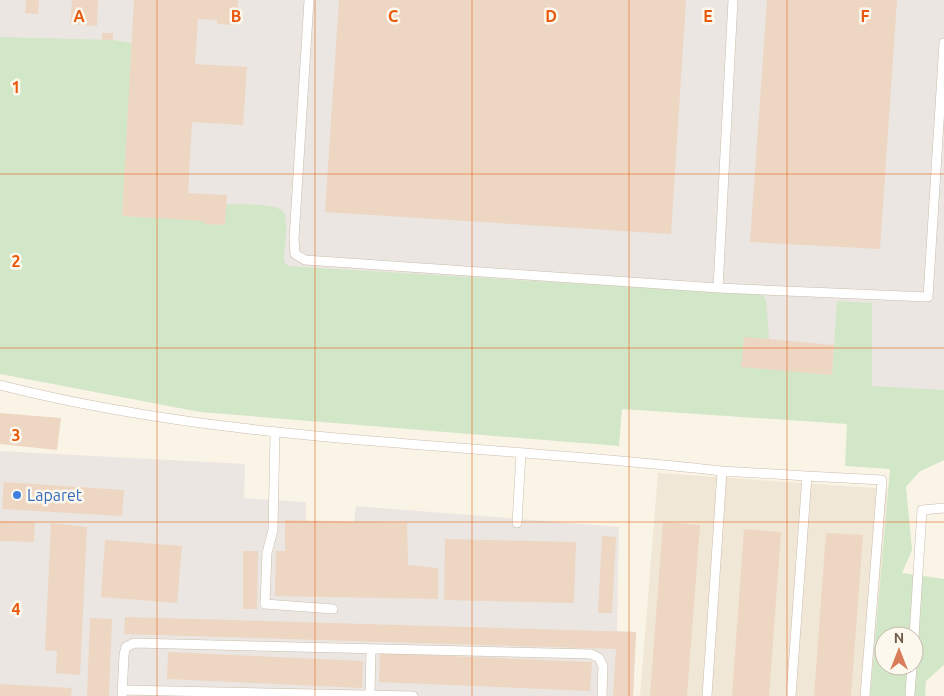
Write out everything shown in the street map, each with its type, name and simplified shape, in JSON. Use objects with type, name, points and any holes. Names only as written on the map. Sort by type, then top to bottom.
[{"type":"lane","points":[[309,0],[294,239],[295,254],[305,260],[718,288],[928,297],[944,43]]},
{"type":"lane","points":[[718,288],[733,0]]},
{"type":"lane","points":[[0,385],[50,398],[122,412],[274,433],[722,471],[882,480],[865,696]]},
{"type":"lane","points":[[274,433],[273,530],[267,553],[266,604],[333,609]]},
{"type":"lane","points":[[517,523],[521,453]]},
{"type":"lane","points":[[707,696],[722,471]]},
{"type":"lane","points":[[791,696],[807,476]]},
{"type":"lane","points":[[915,626],[922,510],[944,508]]},
{"type":"lane","points":[[413,696],[122,693],[124,656],[126,647],[134,643],[590,654],[599,658],[603,666],[602,696]]},
{"type":"lane","points":[[370,696],[371,649]]},
{"type":"lane","points":[[910,694],[911,676]]},
{"type":"shaded area","points":[[0,0],[944,0],[944,426],[0,363]]},
{"type":"shaded area","points":[[0,451],[245,464],[244,498],[306,502],[306,521],[354,522],[356,506],[619,527],[617,631],[636,632],[633,696],[0,696]]},
{"type":"shaded area","points":[[658,473],[888,489],[876,626],[874,626],[870,696],[640,696]]},
{"type":"green space","points":[[0,37],[113,40],[132,43],[122,216],[204,221],[204,224],[225,225],[226,204],[274,207],[280,209],[285,217],[284,261],[288,266],[762,295],[766,299],[769,339],[742,367],[832,375],[837,301],[872,303],[872,386],[944,390],[944,460],[919,472],[906,487],[912,550],[902,573],[944,579],[944,665],[926,681],[925,696],[870,696],[874,651],[874,676],[924,676],[924,626],[876,626],[890,469],[845,466],[847,424],[622,409],[619,446],[200,412],[0,374]]},
{"type":"building","points":[[26,0],[39,0],[38,14],[25,13]]},
{"type":"building","points":[[72,0],[98,0],[97,26],[70,24]]},
{"type":"building","points":[[134,0],[238,0],[237,25],[217,24],[217,20],[198,19],[195,64],[247,67],[243,125],[192,122],[188,193],[227,195],[225,225],[204,224],[204,221],[122,216]]},
{"type":"building","points":[[339,0],[686,0],[671,234],[325,212]]},
{"type":"building","points":[[767,0],[897,0],[880,249],[750,242]]},
{"type":"building","points":[[102,33],[113,33],[113,40],[102,40]]},
{"type":"building","points":[[744,337],[834,345],[832,375],[741,367]]},
{"type":"building","points":[[0,413],[61,418],[57,450],[0,444]]},
{"type":"building","points":[[4,482],[124,490],[122,516],[2,509]]},
{"type":"building","points":[[285,520],[407,523],[408,565],[438,568],[438,599],[275,596],[276,551],[285,551]]},
{"type":"building","points":[[0,521],[35,522],[34,542],[0,541]]},
{"type":"building","points":[[663,522],[700,525],[687,696],[650,696]]},
{"type":"building","points":[[51,523],[87,527],[80,675],[56,673],[57,651],[45,650]]},
{"type":"building","points":[[744,529],[781,532],[769,696],[732,696]]},
{"type":"building","points":[[826,533],[863,535],[851,696],[814,696]]},
{"type":"building","points":[[602,536],[616,537],[612,613],[598,613]]},
{"type":"building","points":[[445,539],[576,542],[574,603],[444,600]]},
{"type":"building","points":[[105,540],[182,546],[177,603],[101,597]]},
{"type":"building","points":[[243,551],[258,551],[257,609],[243,609]]},
{"type":"building","points":[[125,617],[636,632],[633,696],[613,696],[616,649],[124,634]]},
{"type":"building","points":[[90,618],[112,619],[109,696],[87,696]]},
{"type":"building","points":[[168,652],[363,661],[362,688],[167,679]]},
{"type":"building","points":[[380,653],[592,662],[590,691],[379,682]]},
{"type":"building","points":[[0,684],[72,688],[71,696],[0,696]]},
{"type":"place","name":"Laparet","points":[[17,495]]}]
